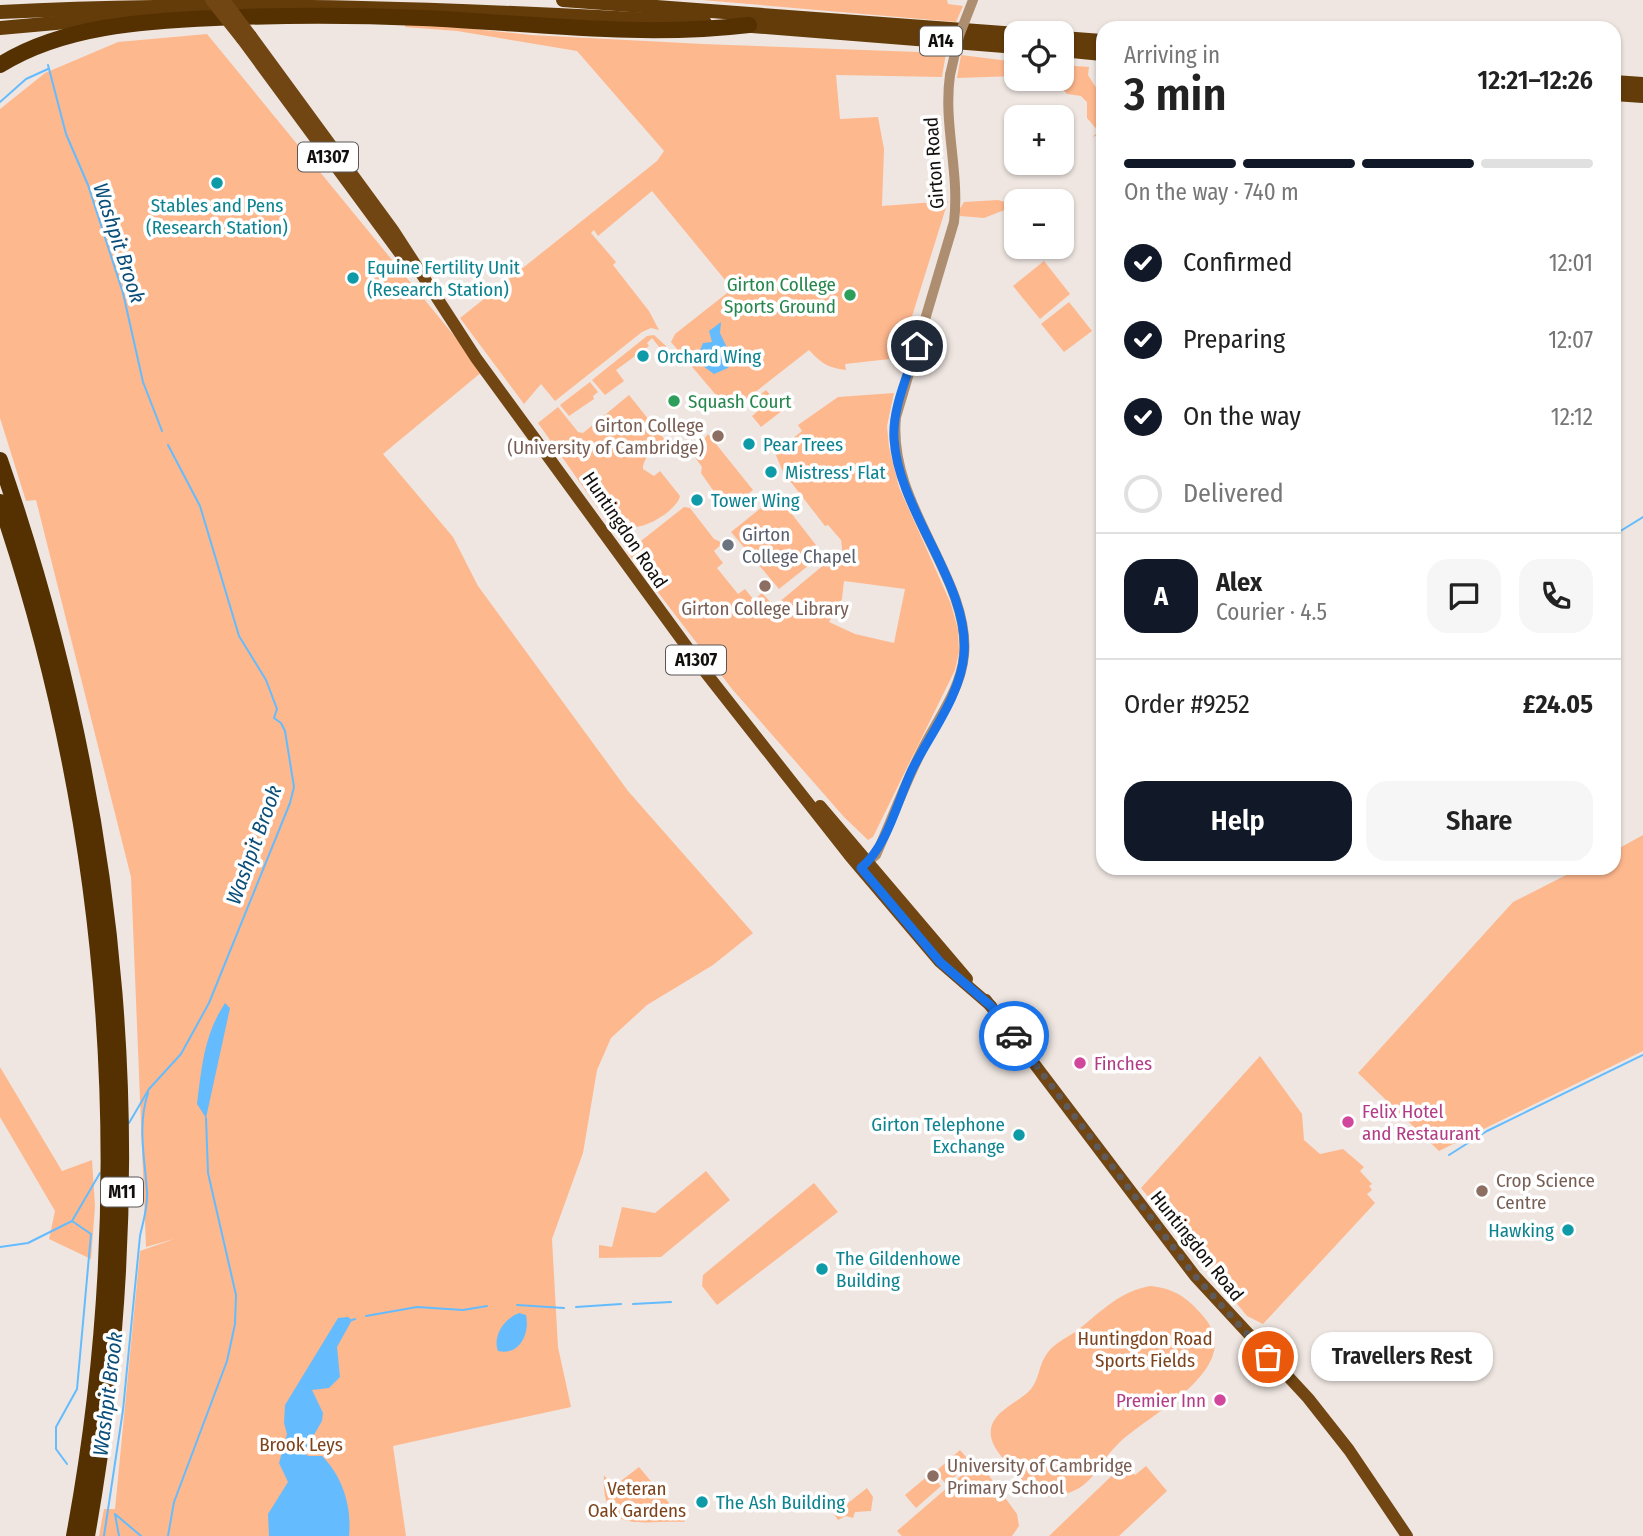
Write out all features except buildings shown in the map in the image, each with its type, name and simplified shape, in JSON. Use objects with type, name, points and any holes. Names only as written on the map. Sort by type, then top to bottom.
[{"type":"highway","name":"A14","points":[[563,0],[1004,33]]},
{"type":"highway","name":"A14","points":[[0,12],[247,3],[372,5],[749,25],[1004,46]]},
{"type":"highway","points":[[0,27],[225,9],[247,3]]},
{"type":"highway","points":[[0,65],[32,49],[65,38],[176,20],[337,15],[652,32],[691,32],[749,25]]},
{"type":"highway","points":[[1074,39],[1096,41]]},
{"type":"highway","points":[[1074,51],[1096,53]]},
{"type":"highway","points":[[1621,82],[1643,84]]},
{"type":"highway","points":[[1621,94],[1643,96]]},
{"type":"highway","name":"M11","points":[[0,460],[47,606],[75,720],[99,848],[114,984],[123,1147],[120,1278],[87,1536]]},
{"type":"highway","name":"M11","points":[[0,502],[31,596],[63,726],[82,822],[102,993],[109,1134],[107,1272],[86,1475],[74,1536]]},
{"type":"main road","name":"Huntingdon Road","points":[[211,0],[246,37]]},
{"type":"main road","name":"Huntingdon Road","points":[[224,0],[246,37],[411,267],[419,271],[476,358],[569,482],[645,593],[784,770],[829,816],[940,962],[991,1006],[1195,1276],[1308,1398],[1349,1450],[1407,1536]]},
{"type":"street","name":"Girton Road","points":[[864,865],[876,855],[922,749],[961,673],[964,653],[956,604],[899,473],[894,438],[896,417],[954,222],[957,195],[949,125],[950,75],[959,36],[974,0]]},
{"type":"green space","points":[[702,0],[947,0],[948,4],[963,6],[956,22]]},
{"type":"green space","points":[[406,22],[531,35],[946,53],[942,77],[836,75],[840,119],[878,117],[884,149],[882,206],[948,201],[899,358],[845,364],[846,370],[825,364],[809,350],[735,408],[727,408],[671,342],[675,334],[736,286],[730,286],[652,191],[598,236],[594,230],[591,233],[616,262],[613,265],[649,311],[659,330],[651,328],[642,332],[555,401],[541,384],[524,404],[460,318],[657,161],[664,151],[577,51],[457,31],[405,27]]},
{"type":"green space","name":"Brook Leys","points":[[207,34],[483,371],[383,454],[453,537],[478,586],[628,791],[753,933],[713,965],[647,1005],[611,1038],[597,1070],[583,1153],[552,1239],[558,1347],[571,1407],[393,1446],[406,1536],[99,1536],[104,1509],[115,1509],[140,1251],[174,1239],[146,1247],[131,877],[36,500],[26,501],[0,418],[0,109],[45,73],[118,42]]},
{"type":"green space","points":[[961,55],[1004,60],[1004,76],[957,78]]},
{"type":"green space","points":[[1074,66],[1089,67],[1088,75],[1096,88],[1096,128],[1087,118],[1087,102],[1081,96],[1067,94],[1064,91],[1074,91]]},
{"type":"green space","points":[[998,200],[1004,202],[1004,210],[984,218],[960,216],[959,210],[964,202]]},
{"type":"green space","points":[[1044,261],[1070,294],[1040,319],[1013,286]]},
{"type":"green space","points":[[1069,302],[1092,331],[1064,352],[1041,324]]},
{"type":"green space","points":[[654,335],[666,346],[664,353],[652,338],[647,343],[649,346],[616,370],[624,381],[605,395],[592,380],[647,336]]},
{"type":"green space","points":[[590,382],[598,392],[593,396],[594,399],[569,416],[560,405]]},
{"type":"green space","points":[[766,390],[783,410],[761,427],[752,416],[758,411],[751,402]]},
{"type":"green space","points":[[894,393],[887,426],[899,487],[951,604],[958,630],[959,652],[955,670],[873,837],[868,840],[844,817],[732,689],[627,552],[684,507],[690,508],[714,539],[723,543],[714,551],[723,563],[717,568],[738,594],[745,589],[754,600],[762,593],[773,605],[838,553],[843,557],[841,540],[828,525],[825,526],[783,472],[775,453],[802,431],[798,425],[838,397]],"holes":[[[844,581],[905,589],[894,643],[855,634],[829,622],[842,599]]]},
{"type":"green space","points":[[629,395],[665,440],[648,456],[643,469],[654,476],[660,471],[680,496],[668,512],[655,521],[634,527],[628,518],[612,528],[538,423],[558,407],[578,432],[583,433]]},
{"type":"green space","points":[[708,434],[753,490],[736,503],[715,493],[701,473],[702,467],[692,453]]},
{"type":"green space","points":[[777,495],[823,554],[779,589],[731,532]]},
{"type":"green space","points":[[1643,835],[1643,1051],[1439,1151],[1358,1073],[1513,902],[1566,875],[1621,875],[1621,847]]},
{"type":"green space","points":[[1260,1056],[1302,1114],[1304,1140],[1320,1154],[1343,1149],[1364,1167],[1360,1171],[1372,1184],[1369,1186],[1372,1190],[1367,1194],[1375,1203],[1263,1324],[1247,1316],[1141,1188]]},
{"type":"green space","points":[[0,1067],[62,1171],[92,1160],[95,1206],[91,1259],[49,1239],[55,1211],[0,1117]]},
{"type":"green space","points":[[706,1171],[730,1200],[661,1257],[599,1258],[599,1245],[612,1247],[622,1207],[655,1213]]},
{"type":"green space","points":[[814,1183],[838,1212],[717,1305],[702,1286],[703,1275]]},
{"type":"green space","name":"Huntingdon Road Sports Fields","points":[[1150,1286],[1180,1295],[1203,1316],[1214,1335],[1213,1354],[1204,1371],[1189,1388],[1118,1444],[1086,1483],[1069,1493],[1056,1496],[1038,1494],[995,1448],[991,1435],[993,1422],[1002,1411],[1031,1389],[1044,1359],[1053,1347],[1120,1297]]},
{"type":"green space","points":[[960,1450],[971,1463],[946,1484],[935,1472]]},
{"type":"green space","points":[[1124,1464],[1135,1475],[1146,1466],[1167,1491],[1119,1536],[1049,1536]]},
{"type":"green space","points":[[982,1466],[1017,1514],[1019,1526],[1012,1536],[902,1536],[897,1531],[970,1468],[974,1471]]},
{"type":"green space","name":"Veteran Oak Gardens","points":[[639,1467],[685,1522],[626,1521],[616,1516],[609,1508],[604,1475],[613,1487]]},
{"type":"green space","points":[[930,1474],[941,1486],[916,1508],[905,1495]]},
{"type":"green space","points":[[867,1488],[873,1497],[871,1511],[855,1512],[853,1518],[846,1516],[838,1520],[834,1514]]},
{"type":"water","points":[[721,322],[720,333],[733,360],[728,368],[714,374],[703,366],[699,353],[703,343],[712,342],[709,331]]},
{"type":"water","points":[[225,1003],[230,1008],[206,1118],[197,1104],[203,1064],[212,1027]]},
{"type":"water","points":[[519,1313],[526,1315],[527,1322],[522,1342],[512,1350],[498,1351],[497,1339],[501,1328]]},
{"type":"water","points":[[348,1317],[352,1320],[337,1347],[340,1377],[329,1388],[312,1390],[323,1413],[322,1421],[304,1452],[308,1456],[322,1456],[341,1483],[349,1514],[349,1536],[269,1536],[268,1514],[288,1482],[279,1463],[287,1434],[284,1423],[285,1405],[338,1318]]},
{"type":"waterway","name":"Washpit Brook","points":[[48,65],[66,134],[88,185],[123,293],[143,382],[162,431]]},
{"type":"waterway","points":[[0,102],[26,79],[48,69]]},
{"type":"waterway","name":"Washpit Brook","points":[[129,1123],[149,1089],[181,1054],[209,1003],[290,803],[294,787],[285,731],[281,723],[274,718],[277,709],[266,680],[239,636],[200,506],[168,445]]},
{"type":"waterway","points":[[1621,531],[1643,517]]},
{"type":"waterway","points":[[1449,1155],[1487,1131],[1643,1055]]},
{"type":"waterway","name":"Washpit Brook","points":[[104,1536],[123,1410],[140,1236],[147,1203],[142,1130],[148,1093]]},
{"type":"waterway","points":[[168,1536],[174,1502],[227,1361],[235,1324],[236,1295],[208,1173],[206,1118]]},
{"type":"waterway","name":"Washpit Brook","points":[[72,1221],[100,1173]]},
{"type":"waterway","points":[[0,1247],[28,1243],[72,1221],[91,1234],[77,1389],[56,1427],[56,1449],[67,1464]]},
{"type":"waterway","points":[[633,1304],[671,1302]]},
{"type":"waterway","points":[[576,1307],[621,1304]]},
{"type":"waterway","points":[[517,1305],[564,1308]]},
{"type":"waterway","points":[[366,1316],[417,1307],[463,1310],[487,1306]]},
{"type":"waterway","points":[[119,1536],[115,1514],[141,1536]]},
{"type":"way so far","points":[[1014,1036],[1062,1104],[1195,1276],[1268,1357]]},
{"type":"place","name":"Stables and Pens (Research Station)","points":[[217,183]]},
{"type":"place","name":"Equine Fertility Unit (Research Station)","points":[[353,278]]},
{"type":"place","name":"Girton College Sports Ground","points":[[850,295]]},
{"type":"place","name":"Orchard Wing","points":[[643,356]]},
{"type":"place","name":"Squash Court","points":[[674,401]]},
{"type":"place","name":"Girton College (University of Cambridge)","points":[[718,436]]},
{"type":"place","name":"Pear Trees","points":[[749,444]]},
{"type":"place","name":"Mistress' Flat","points":[[771,472]]},
{"type":"place","name":"Tower Wing","points":[[697,500]]},
{"type":"place","name":"Girton College Chapel","points":[[728,545]]},
{"type":"place","name":"Girton College Library","points":[[765,586]]},
{"type":"place","name":"Finches","points":[[1080,1063]]},
{"type":"place","name":"Felix Hotel and Restaurant","points":[[1348,1122]]},
{"type":"place","name":"Girton Telephone Exchange","points":[[1019,1135]]},
{"type":"place","name":"Crop Science Centre","points":[[1482,1191]]},
{"type":"place","name":"Hawking","points":[[1568,1230]]},
{"type":"place","name":"The Gildenhowe Building","points":[[822,1269]]},
{"type":"place","name":"Travellers Rest","points":[[1268,1357]]},
{"type":"place","name":"Premier Inn","points":[[1220,1400]]},
{"type":"place","name":"University of Cambridge Primary School","points":[[933,1476]]},
{"type":"place","name":"The Ash Building","points":[[702,1502]]},
{"type":"route","points":[[917,346],[896,417],[894,438],[899,473],[956,604],[964,653],[961,673],[906,783],[876,855],[861,868],[940,962],[991,1006],[1014,1036]]}]
